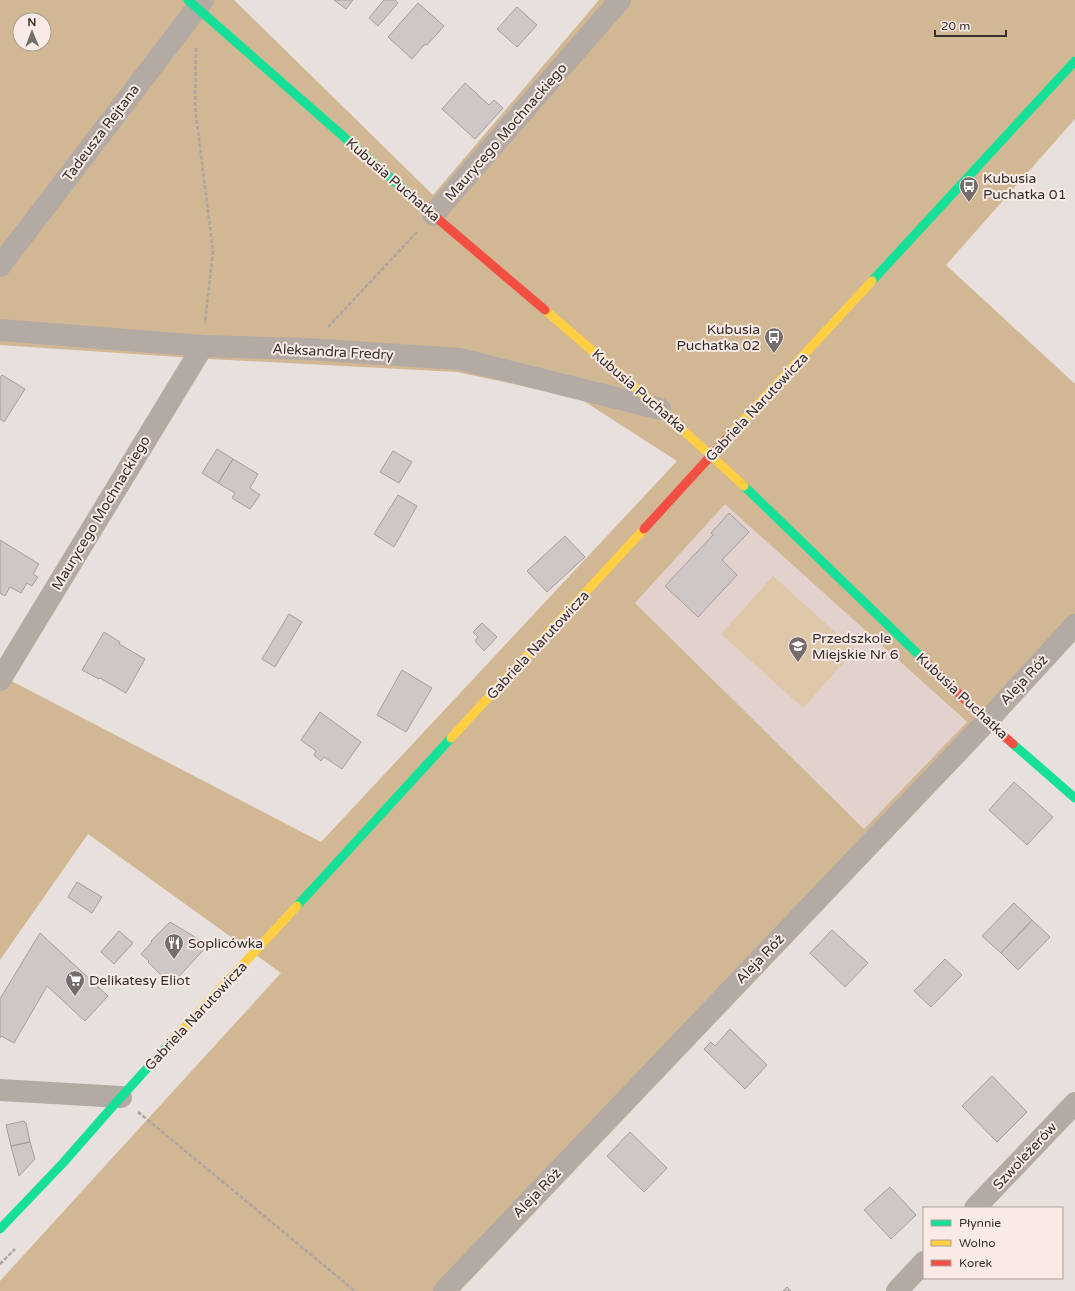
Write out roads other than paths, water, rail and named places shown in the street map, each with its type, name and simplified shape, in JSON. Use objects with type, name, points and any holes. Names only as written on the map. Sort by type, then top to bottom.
[{"type":"street","name":"Maurycego Mochnackiego","points":[[433,215],[620,0]]},
{"type":"street","name":"Kubusia Puchatka","points":[[196,3],[433,215],[660,409],[712,456],[987,721],[1075,798]]},
{"type":"street","name":"Tadeusza Rejtana","points":[[0,266],[196,3]]},
{"type":"street","name":"Gabriela Narutowicza","points":[[0,1229],[63,1163],[121,1097],[1075,61]]},
{"type":"street","name":"Aleksandra Fredry","points":[[0,330],[203,346],[308,349],[460,359],[660,409]]},
{"type":"street","name":"Maurycego Mochnackiego","points":[[0,680],[203,346]]},
{"type":"street","name":"Aleja Róż","points":[[444,1291],[987,721],[1075,624]]},
{"type":"street","points":[[0,1090],[121,1097]]},
{"type":"street","name":"Szwoleżerów","points":[[976,1207],[1075,1103]]},
{"type":"street","points":[[897,1291],[923,1263]]},
{"type":"place","name":"Kubusia Puchatka 01","points":[[969,203]]},
{"type":"place","name":"Kubusia Puchatka 02","points":[[774,354]]},
{"type":"place","name":"Przedszkole Miejskie Nr 6","points":[[798,663]]},
{"type":"place","name":"Soplicówka","points":[[174,960]]},
{"type":"place","name":"Delikatesy Eliot","points":[[75,997]]}]
